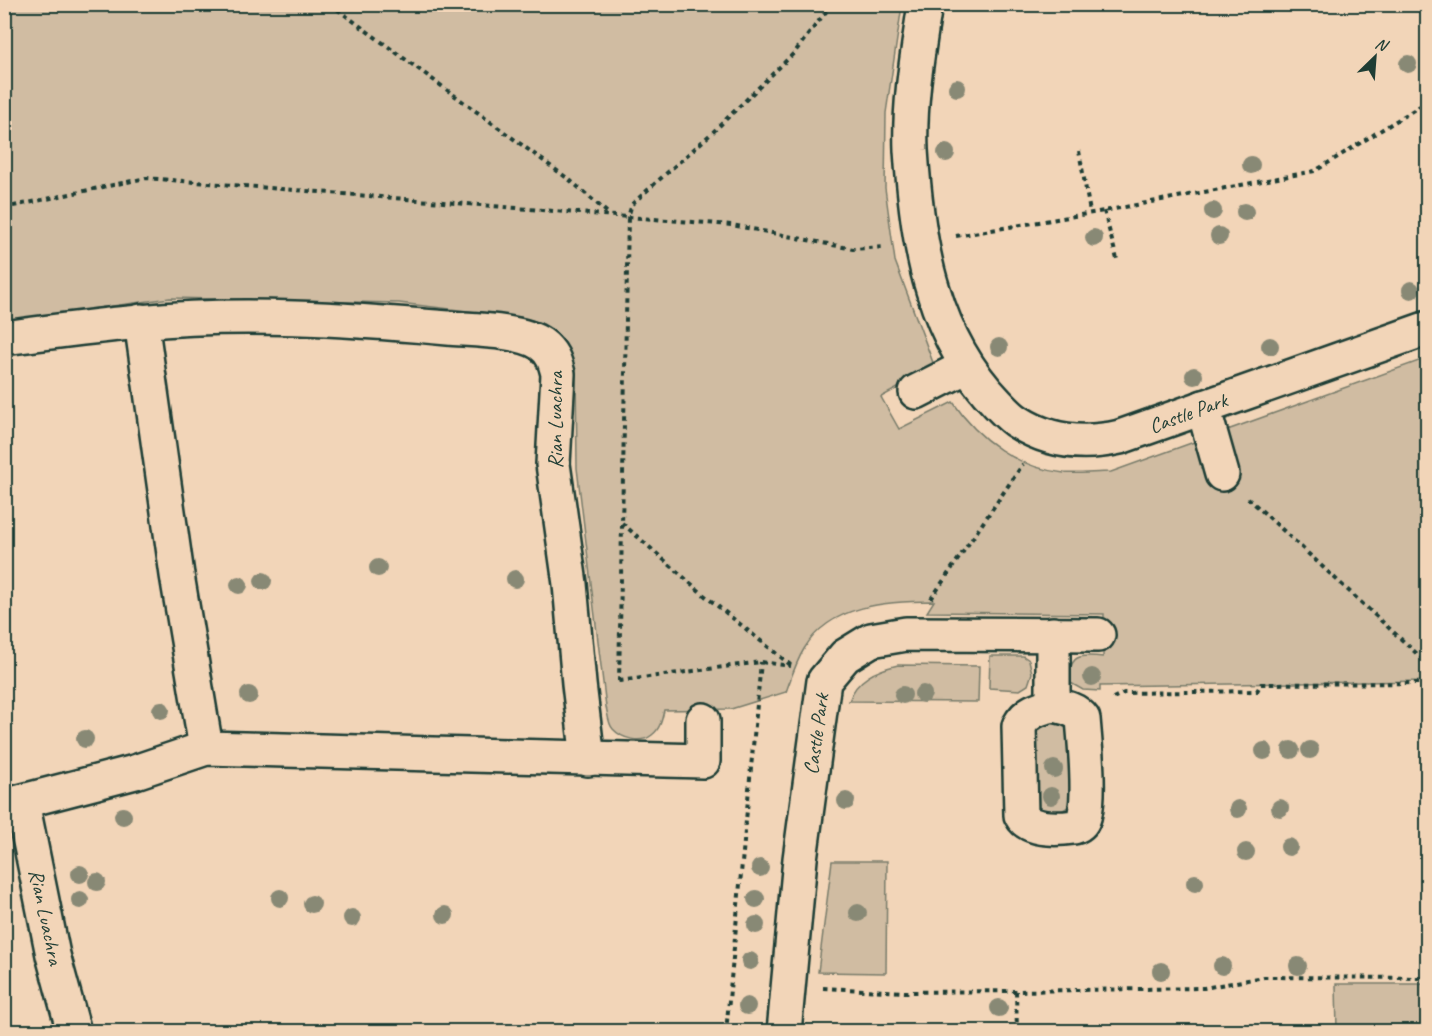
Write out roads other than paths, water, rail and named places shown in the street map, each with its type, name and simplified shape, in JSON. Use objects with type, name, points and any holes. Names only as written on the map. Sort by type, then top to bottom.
[{"type":"street","name":"Castle Park","points":[[925,4],[915,71],[911,149],[924,248],[932,289],[951,338],[967,366],[993,398],[1018,422],[1044,434],[1072,442],[1101,441],[1132,434],[1428,328]]},
{"type":"street","name":"Rian Luachra","points":[[4,338],[141,321],[254,317],[374,321],[506,333],[540,343],[551,353],[558,374],[553,465],[570,584],[588,759]]},
{"type":"street","points":[[141,321],[177,575],[206,748]]},
{"type":"street","points":[[916,392],[967,366]]},
{"type":"street","points":[[1203,407],[1222,474]]},
{"type":"street","name":"Castle Park","points":[[784,1032],[800,859],[824,681],[845,656],[871,640],[906,634],[1098,635]]},
{"type":"street","points":[[1053,634],[1066,709]]},
{"type":"street","name":"Rian Luachra","points":[[74,1032],[14,804],[135,772],[206,748],[703,761],[703,720]]}]
